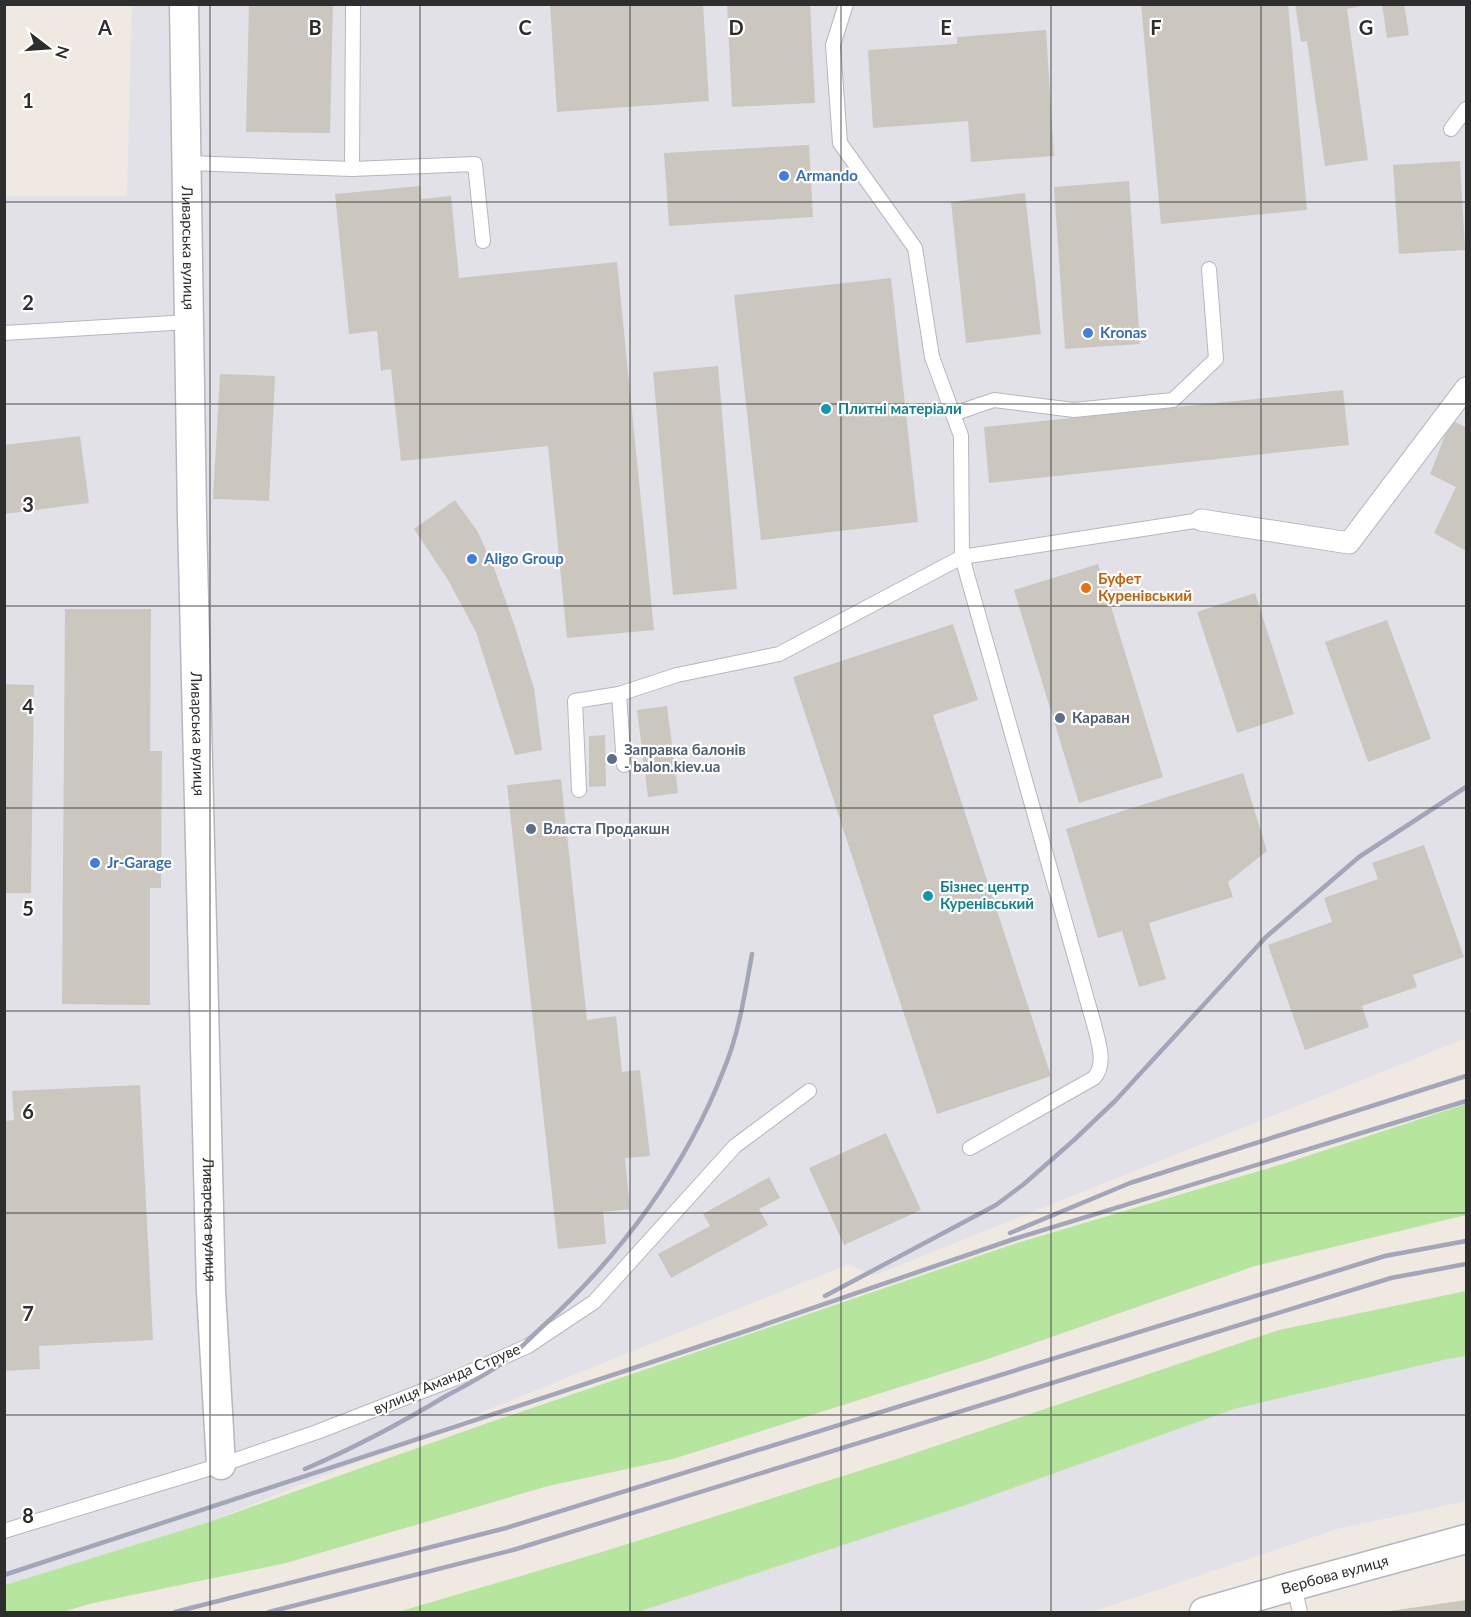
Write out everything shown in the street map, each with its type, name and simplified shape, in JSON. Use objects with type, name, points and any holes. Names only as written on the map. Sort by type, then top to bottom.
[{"type":"street","name":"Ливарська вулиця","points":[[184,4],[211,1290],[221,1465]]},
{"type":"street","points":[[1201,520],[1349,543],[1467,388]]},
{"type":"street","name":"Вербова вулиця","points":[[1204,1612],[1297,1599],[1467,1539]]},
{"type":"lane","points":[[352,169],[353,4]]},
{"type":"lane","points":[[846,4],[833,45],[840,143],[915,248],[932,357],[961,436],[962,557],[1095,1028],[1101,1059],[1100,1071],[1094,1078],[970,1148]]},
{"type":"lane","points":[[1451,129],[1467,109]]},
{"type":"lane","points":[[187,163],[352,169],[475,164],[483,241]]},
{"type":"lane","points":[[953,414],[994,400],[1074,410],[1173,400],[1216,359],[1209,269]]},
{"type":"lane","points":[[4,333],[189,322]]},
{"type":"lane","points":[[579,790],[575,701],[619,694],[677,675],[779,654],[962,557],[1201,520]]},
{"type":"lane","points":[[619,694],[624,765]]},
{"type":"lane","name":"вулиця Аманда Струве","points":[[4,1531],[221,1465],[317,1432],[456,1378],[528,1346],[594,1302],[735,1146],[809,1091]]},
{"type":"shaded area","points":[[132,5],[1466,5],[1466,1038],[873,1276],[849,1264],[209,1522],[5,1585],[5,196],[127,196]]},
{"type":"shaded area","points":[[1466,1356],[1466,1501],[1337,1529],[1092,1612],[638,1612],[963,1506],[1234,1409]]},
{"type":"green space","points":[[1466,1104],[1466,1215],[1255,1266],[985,1360],[673,1459],[548,1486],[286,1563],[89,1604],[63,1612],[5,1612],[5,1585],[209,1522],[482,1425],[1017,1243],[1286,1163]]},
{"type":"green space","points":[[1466,1291],[1466,1356],[1234,1409],[963,1506],[638,1612],[398,1612],[602,1552],[900,1458],[1279,1330]]},
{"type":"building","points":[[249,4],[333,4],[330,133],[246,132]]},
{"type":"building","points":[[550,4],[703,4],[709,101],[557,112]]},
{"type":"building","points":[[727,4],[810,4],[815,103],[732,107]]},
{"type":"building","points":[[1141,4],[1288,4],[1307,210],[1161,224]]},
{"type":"building","points":[[1295,4],[1371,4],[1347,9],[1368,160],[1325,166],[1307,41],[1301,42]]},
{"type":"building","points":[[1382,4],[1404,4],[1409,35],[1387,38]]},
{"type":"building","points":[[1046,30],[1054,156],[971,162],[968,121],[873,128],[868,50],[957,44],[957,37]]},
{"type":"building","points":[[809,145],[813,217],[669,226],[664,153]]},
{"type":"building","points":[[1460,161],[1465,250],[1399,254],[1393,165]]},
{"type":"building","points":[[1129,181],[1140,344],[1065,349],[1054,187]]},
{"type":"building","points":[[420,186],[421,199],[451,196],[459,278],[617,262],[654,630],[567,638],[548,446],[401,461],[391,369],[381,371],[377,331],[349,334],[335,194]]},
{"type":"building","points":[[1025,193],[1041,334],[966,343],[951,202]]},
{"type":"building","name":"Плитні матеріали","points":[[891,278],[918,522],[761,540],[734,295]]},
{"type":"building","points":[[718,366],[737,589],[673,595],[653,372]]},
{"type":"building","points":[[220,374],[275,376],[269,501],[213,499]]},
{"type":"building","points":[[1343,390],[1349,445],[989,483],[984,427]]},
{"type":"building","points":[[1451,420],[1466,427],[1466,551],[1434,533],[1456,487],[1430,474]]},
{"type":"building","points":[[80,436],[89,503],[4,514],[4,445]]},
{"type":"building","points":[[455,500],[478,532],[514,624],[534,688],[542,750],[515,755],[476,632],[448,580],[414,529]]},
{"type":"building","points":[[1098,564],[1163,777],[1079,803],[1014,590]]},
{"type":"building","points":[[1255,593],[1294,714],[1237,733],[1197,612]]},
{"type":"building","points":[[65,609],[151,609],[150,751],[162,751],[161,888],[150,888],[150,1005],[62,1004]]},
{"type":"building","points":[[1387,620],[1431,739],[1368,762],[1325,642]]},
{"type":"building","name":"Бізнес центр Куренівський","points":[[953,624],[978,700],[933,715],[1051,1076],[937,1114],[793,677]]},
{"type":"building","points":[[4,684],[34,685],[31,893],[4,893]]},
{"type":"building","points":[[667,706],[678,793],[648,797],[637,710]]},
{"type":"building","points":[[605,735],[606,786],[589,787],[589,736]]},
{"type":"building","points":[[1243,773],[1267,851],[1228,882],[1233,897],[1149,923],[1166,979],[1139,987],[1122,931],[1098,938],[1066,829]]},
{"type":"building","points":[[561,779],[587,1020],[616,1016],[622,1072],[640,1070],[650,1156],[625,1158],[630,1209],[603,1212],[606,1244],[558,1249],[507,785]]},
{"type":"building","points":[[1424,845],[1464,957],[1413,975],[1417,987],[1362,1006],[1369,1027],[1305,1050],[1268,945],[1332,922],[1324,898],[1378,879],[1372,863]]},
{"type":"building","points":[[140,1085],[153,1340],[39,1346],[40,1369],[4,1371],[4,1121],[14,1120],[12,1091]]},
{"type":"building","points":[[886,1133],[921,1210],[844,1245],[809,1168]]},
{"type":"building","points":[[769,1177],[780,1198],[759,1209],[768,1225],[671,1278],[658,1254],[710,1226],[703,1214]]},
{"type":"building","points":[[1466,1600],[1466,1612],[1390,1611]]},
{"type":"railway","points":[[825,1296],[996,1205],[1024,1184],[1115,1101],[1266,937],[1359,857],[1466,787]]},
{"type":"railway","points":[[305,1469],[377,1435],[507,1360],[571,1300],[598,1271],[648,1208],[670,1175],[708,1106],[734,1041],[752,954]]},
{"type":"railway","points":[[1010,1233],[1130,1183],[1466,1076]]},
{"type":"railway","points":[[4,1575],[740,1333],[1014,1239],[1466,1101]]},
{"type":"railway","points":[[175,1612],[506,1528],[1385,1256],[1466,1241]]},
{"type":"railway","points":[[269,1612],[513,1550],[1391,1278],[1466,1264]]},
{"type":"place","name":"Armando","points":[[784,176]]},
{"type":"place","name":"Kronas","points":[[1088,333]]},
{"type":"place","name":"Плитні матеріали","points":[[826,409]]},
{"type":"place","name":"Aligo Group","points":[[472,559]]},
{"type":"place","name":"Буфет Куренівський","points":[[1086,588]]},
{"type":"place","name":"Караван","points":[[1060,718]]},
{"type":"place","name":"Заправка балонів - balon.kiev.ua","points":[[612,759]]},
{"type":"place","name":"Власта Продакшн","points":[[531,829]]},
{"type":"place","name":"Jr-Garage","points":[[95,863]]},
{"type":"place","name":"Бізнес центр Куренівський","points":[[928,896]]}]
